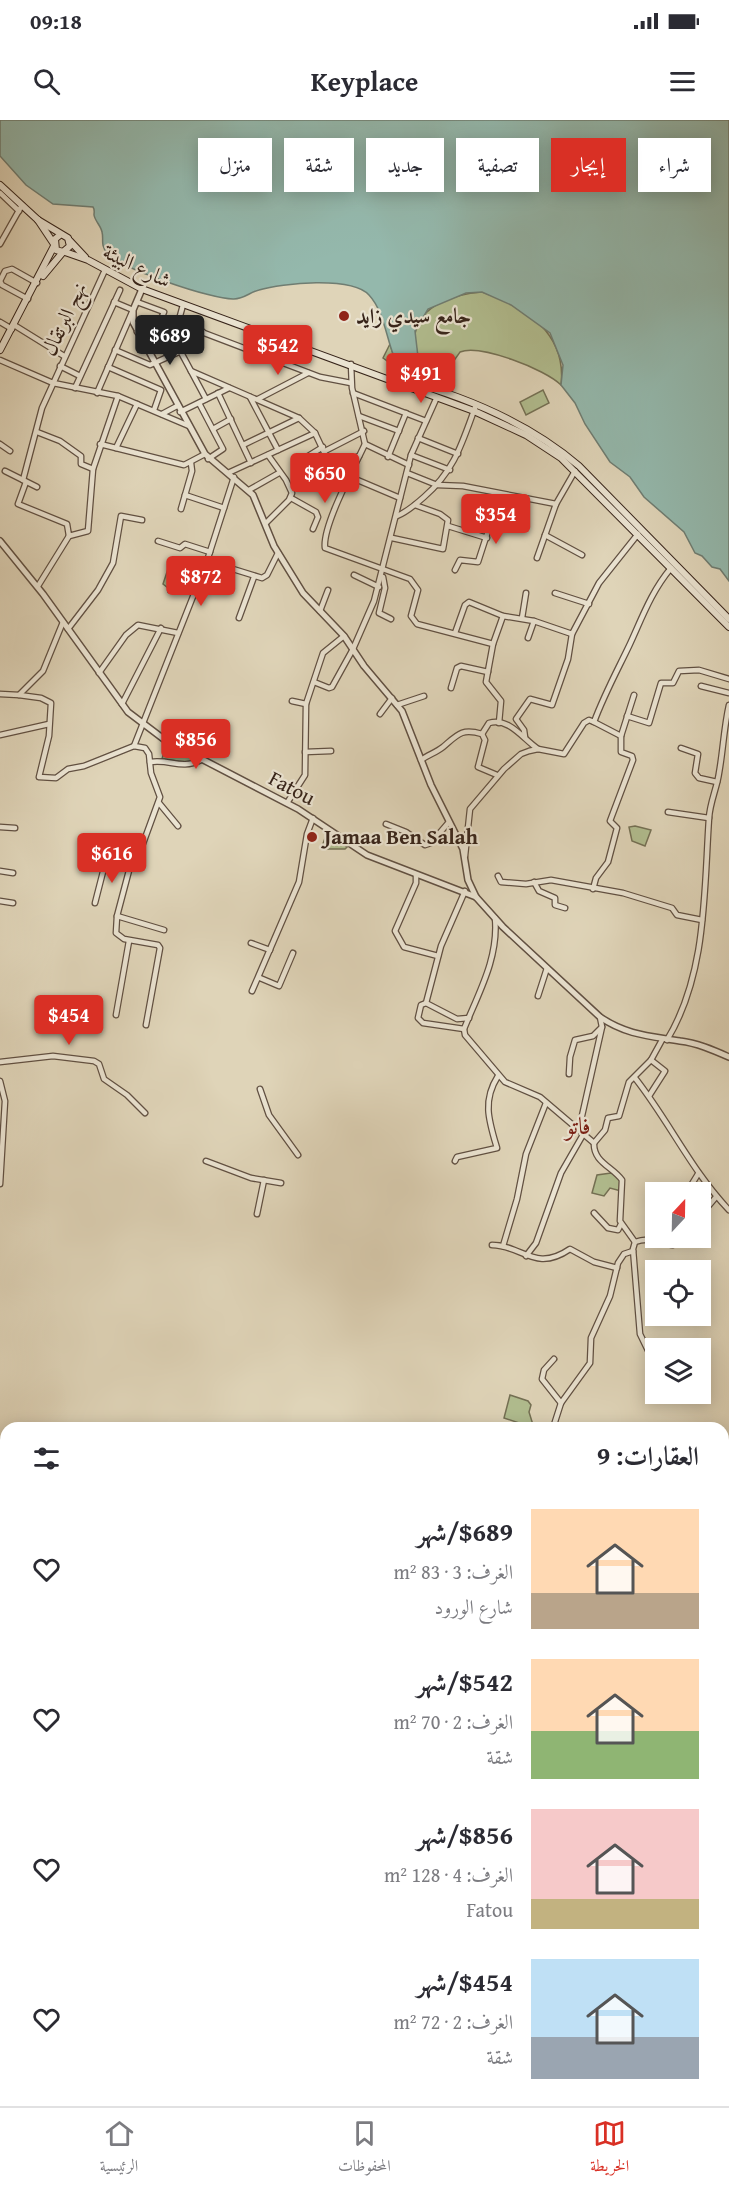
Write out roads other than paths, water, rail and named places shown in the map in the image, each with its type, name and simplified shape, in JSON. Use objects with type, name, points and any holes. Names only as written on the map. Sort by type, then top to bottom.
[{"type":"main road","points":[[0,184],[20,208],[70,241],[69,248],[37,283]]},
{"type":"main road","points":[[38,220],[58,251],[64,252]]},
{"type":"main road","points":[[0,350],[37,283],[60,235]]},
{"type":"main road","name":"شارع البيئة","points":[[70,241],[88,260]]},
{"type":"main road","name":"شارع البيئة","points":[[64,252],[88,260],[142,289],[376,374]]},
{"type":"main road","points":[[376,374],[437,397],[475,408],[537,441],[575,471],[729,618]]},
{"type":"main road","points":[[376,374],[412,382],[517,423],[563,453],[729,627]]},
{"type":"street","points":[[0,194],[20,208],[0,243]]},
{"type":"street","points":[[28,299],[2,285],[0,281],[5,270],[12,269],[37,283]]},
{"type":"street","name":"نهج البرتقال","points":[[69,536],[67,524],[18,504],[42,408],[105,270]]},
{"type":"street","points":[[97,393],[142,289]]},
{"type":"street","points":[[75,388],[120,290]]},
{"type":"street","points":[[114,302],[133,310]]},
{"type":"street","points":[[136,302],[164,312],[162,318],[137,332]]},
{"type":"street","points":[[178,323],[183,305]]},
{"type":"street","name":"Fatou","points":[[133,310],[133,322],[137,332],[207,457],[249,490],[278,553],[303,593],[344,636],[392,698],[408,723],[421,760],[465,856],[468,880],[476,897],[495,918],[600,1017],[628,1032],[699,1045],[729,1057]]},
{"type":"street","points":[[162,318],[308,373],[335,382],[351,383]]},
{"type":"street","points":[[162,318],[206,399]]},
{"type":"street","points":[[0,322],[64,356]]},
{"type":"street","points":[[115,350],[146,365],[155,364],[203,332]]},
{"type":"street","points":[[0,360],[53,383],[118,396],[189,426]]},
{"type":"street","points":[[351,364],[351,383],[364,431],[365,444],[348,476],[327,530],[325,548],[382,573],[406,577],[417,586],[418,593],[412,620],[423,626],[493,644]]},
{"type":"street","points":[[60,366],[80,376]]},
{"type":"street","points":[[108,367],[160,390],[154,410]]},
{"type":"street","points":[[191,371],[299,418],[315,433],[331,467]]},
{"type":"street","points":[[258,399],[308,373]]},
{"type":"street","points":[[180,412],[229,388]]},
{"type":"street","points":[[353,392],[426,421]]},
{"type":"street","points":[[218,393],[251,463]]},
{"type":"street","points":[[38,586],[69,536],[88,531],[93,469],[118,396]]},
{"type":"street","points":[[250,396],[278,450]]},
{"type":"street","points":[[314,682],[331,687],[353,649],[379,587],[411,455],[437,397]]},
{"type":"street","points":[[100,444],[178,465],[190,464],[207,457],[223,450],[199,403]]},
{"type":"street","points":[[116,448],[137,404]]},
{"type":"street","points":[[162,414],[177,406]]},
{"type":"street","points":[[397,516],[415,505],[450,470],[475,408]]},
{"type":"street","points":[[388,457],[406,413]]},
{"type":"street","points":[[359,416],[399,431]]},
{"type":"street","points":[[243,445],[299,418]]},
{"type":"street","points":[[213,429],[231,419]]},
{"type":"street","points":[[305,458],[364,431]]},
{"type":"street","points":[[37,432],[66,444],[80,454],[81,464],[93,469]]},
{"type":"street","points":[[134,746],[207,561],[224,508],[231,475],[315,433]]},
{"type":"street","points":[[418,438],[458,454]]},
{"type":"street","points":[[0,444],[10,451]]},
{"type":"street","points":[[365,444],[388,457],[409,465]]},
{"type":"street","points":[[266,523],[291,498],[291,488],[279,474],[268,455]]},
{"type":"street","points":[[411,455],[450,470]]},
{"type":"street","points":[[304,480],[359,456]]},
{"type":"street","points":[[181,509],[192,471],[190,464]]},
{"type":"street","points":[[4,471],[37,487]]},
{"type":"street","points":[[537,558],[556,504],[575,471]]},
{"type":"street","points":[[407,473],[437,485],[463,486],[556,504]]},
{"type":"street","points":[[249,490],[279,474]]},
{"type":"street","points":[[348,476],[400,498]]},
{"type":"street","points":[[455,570],[459,560],[477,563],[500,494]]},
{"type":"street","points":[[184,495],[224,508]]},
{"type":"street","points":[[291,498],[316,512],[318,517],[313,529]]},
{"type":"street","points":[[392,538],[440,549],[444,545],[448,526],[444,516],[415,505]]},
{"type":"street","points":[[69,629],[98,590],[113,563],[121,516],[142,520]]},
{"type":"street","points":[[448,526],[487,538]]},
{"type":"street","points":[[521,754],[525,738],[524,730],[516,719],[517,715],[530,699],[552,705],[568,659],[572,634],[602,579],[640,532]]},
{"type":"street","points":[[545,535],[582,555]]},
{"type":"street","name":"Fatou","points":[[0,541],[38,586],[122,704],[141,724],[201,759],[313,818],[367,855],[476,897]]},
{"type":"street","points":[[159,541],[180,548],[185,544],[210,552]]},
{"type":"street","points":[[207,561],[254,577],[265,577],[278,553]]},
{"type":"street","points":[[594,722],[605,691],[628,649],[647,604],[671,568]]},
{"type":"street","points":[[382,573],[385,588],[379,613],[391,620]]},
{"type":"street","points":[[354,575],[379,587]]},
{"type":"street","points":[[239,618],[254,577]]},
{"type":"street","points":[[320,611],[328,590]]},
{"type":"street","points":[[522,618],[526,593]]},
{"type":"street","points":[[555,593],[589,604]]},
{"type":"street","points":[[455,633],[466,602],[476,603],[502,616],[534,621],[572,634]]},
{"type":"street","points":[[500,723],[501,701],[487,686],[493,644],[502,616]]},
{"type":"street","points":[[528,638],[534,621]]},
{"type":"street","points":[[19,695],[43,671],[63,622]]},
{"type":"street","points":[[99,673],[126,635],[138,625],[178,633]]},
{"type":"street","points":[[122,704],[161,628]]},
{"type":"street","points":[[286,803],[305,775],[306,704],[323,653],[344,636]]},
{"type":"street","points":[[451,688],[457,668],[461,666],[488,672]]},
{"type":"street","points":[[627,716],[649,723],[661,683],[673,683],[679,671],[699,670],[729,679]]},
{"type":"street","points":[[701,686],[729,693]]},
{"type":"street","points":[[28,687],[32,697]]},
{"type":"street","points":[[0,694],[32,697],[51,703],[39,777],[56,778],[68,769],[84,766],[134,746],[145,748],[151,773],[159,790],[159,802],[137,860],[131,863],[106,860],[92,852]]},
{"type":"street","points":[[593,889],[610,855],[617,827],[610,822],[633,760],[632,756],[621,752],[621,736],[634,695]]},
{"type":"street","points":[[397,705],[424,696]]},
{"type":"street","points":[[380,714],[392,698]]},
{"type":"street","points":[[292,701],[306,704]]},
{"type":"street","points":[[594,1143],[605,1130],[608,1118],[619,1116],[629,1082],[651,1060],[665,1040],[688,996],[702,920],[704,876],[709,847],[709,818],[725,743],[729,705]]},
{"type":"street","points":[[465,856],[470,808],[497,775],[521,754],[538,749],[564,754],[584,723],[589,720],[621,736]]},
{"type":"street","points":[[482,734],[489,723],[500,723],[538,749]]},
{"type":"street","points":[[0,735],[49,724]]},
{"type":"street","points":[[421,760],[441,748],[457,733],[466,730],[482,734],[485,740],[478,767],[497,775]]},
{"type":"street","points":[[681,748],[698,754],[694,773],[699,778],[717,782]]},
{"type":"street","points":[[304,752],[331,751]]},
{"type":"street","points":[[150,762],[168,761],[185,766],[201,759]]},
{"type":"street","points":[[159,802],[178,826]]},
{"type":"street","points":[[668,812],[709,818]]},
{"type":"street","points":[[252,991],[260,978],[299,882],[307,834],[313,818]]},
{"type":"street","points":[[386,824],[398,828],[424,845],[431,843],[449,822]]},
{"type":"street","points":[[0,827],[15,828]]},
{"type":"street","points":[[95,903],[106,860]]},
{"type":"street","points":[[131,863],[117,916],[116,933],[129,941],[158,945],[160,948],[146,1025]]},
{"type":"street","points":[[0,871],[13,873]]},
{"type":"street","points":[[416,875],[416,883],[395,931],[404,947],[438,956]]},
{"type":"street","points":[[498,876],[501,882],[526,884],[551,880],[623,893],[672,908],[677,915],[702,920]]},
{"type":"street","points":[[462,1029],[420,1022],[420,1009],[426,1003],[438,956],[467,888],[468,880]]},
{"type":"street","points":[[534,882],[539,891],[555,898],[555,905],[565,908]]},
{"type":"street","points":[[0,901],[13,903]]},
{"type":"street","points":[[117,916],[164,930]]},
{"type":"street","points":[[462,1029],[486,977],[496,934],[495,918]]},
{"type":"street","points":[[116,1015],[129,941]]},
{"type":"street","points":[[251,943],[270,950]]},
{"type":"street","points":[[260,978],[279,986],[293,953]]},
{"type":"street","points":[[538,996],[547,967]]},
{"type":"street","points":[[426,1003],[457,1019],[468,1041],[498,1076],[509,1085],[540,1097],[594,1143],[599,1159],[622,1180],[621,1224],[618,1230],[608,1228],[594,1213]]},
{"type":"street","points":[[579,1129],[602,1027],[600,1017]]},
{"type":"street","points":[[457,1019],[469,1018]]},
{"type":"street","points":[[569,1074],[575,1040],[592,1036],[602,1027]]},
{"type":"street","points":[[0,1069],[3,1062],[53,1056],[94,1061],[99,1064],[104,1079],[127,1095],[145,1113]]},
{"type":"street","points":[[650,1096],[664,1071],[651,1060]]},
{"type":"street","points":[[455,1161],[457,1158],[497,1148],[489,1123],[487,1104],[490,1090],[498,1076]]},
{"type":"street","points":[[635,1078],[671,1126],[698,1174],[729,1210]]},
{"type":"street","points":[[0,1081],[5,1101],[0,1184]]},
{"type":"street","points":[[260,1089],[269,1115],[298,1155]]},
{"type":"street","points":[[503,1246],[517,1199],[526,1154],[546,1103]]},
{"type":"street","points":[[526,1256],[536,1243],[561,1173],[584,1133]]},
{"type":"street","points":[[206,1161],[264,1180],[281,1183]]},
{"type":"street","points":[[693,1182],[698,1174]]},
{"type":"street","points":[[257,1214],[264,1180]]},
{"type":"street","points":[[711,1203],[716,1197]]},
{"type":"street","points":[[621,1224],[636,1242]]},
{"type":"street","points":[[636,1242],[645,1241]]},
{"type":"street","points":[[636,1242],[633,1251],[640,1334],[645,1344]]},
{"type":"street","points":[[492,1245],[503,1246],[526,1256],[540,1259],[555,1257],[570,1249],[594,1262],[617,1268]]},
{"type":"street","points":[[555,1422],[561,1403],[589,1366],[591,1338],[610,1296],[622,1256],[633,1251]]},
{"type":"street","points":[[554,1359],[544,1370],[542,1379],[561,1403]]},
{"type":"water","points":[[0,120],[729,120],[729,581],[720,569],[712,567],[702,556],[695,553],[684,532],[644,497],[630,477],[610,462],[585,424],[575,403],[561,385],[563,365],[550,333],[511,305],[482,292],[466,293],[428,309],[415,331],[418,357],[412,360],[393,354],[384,323],[374,301],[360,289],[348,285],[299,283],[270,287],[234,299],[167,282],[129,267],[107,253],[93,207],[53,204],[26,185],[0,156]]},
{"type":"place","name":"جامع سيدي زايد","points":[[344,316]]},
{"type":"place","name":"Jamaa Ben Salah","points":[[312,837]]},
{"type":"district","name":"فاتو","points":[[578,1126]]}]
